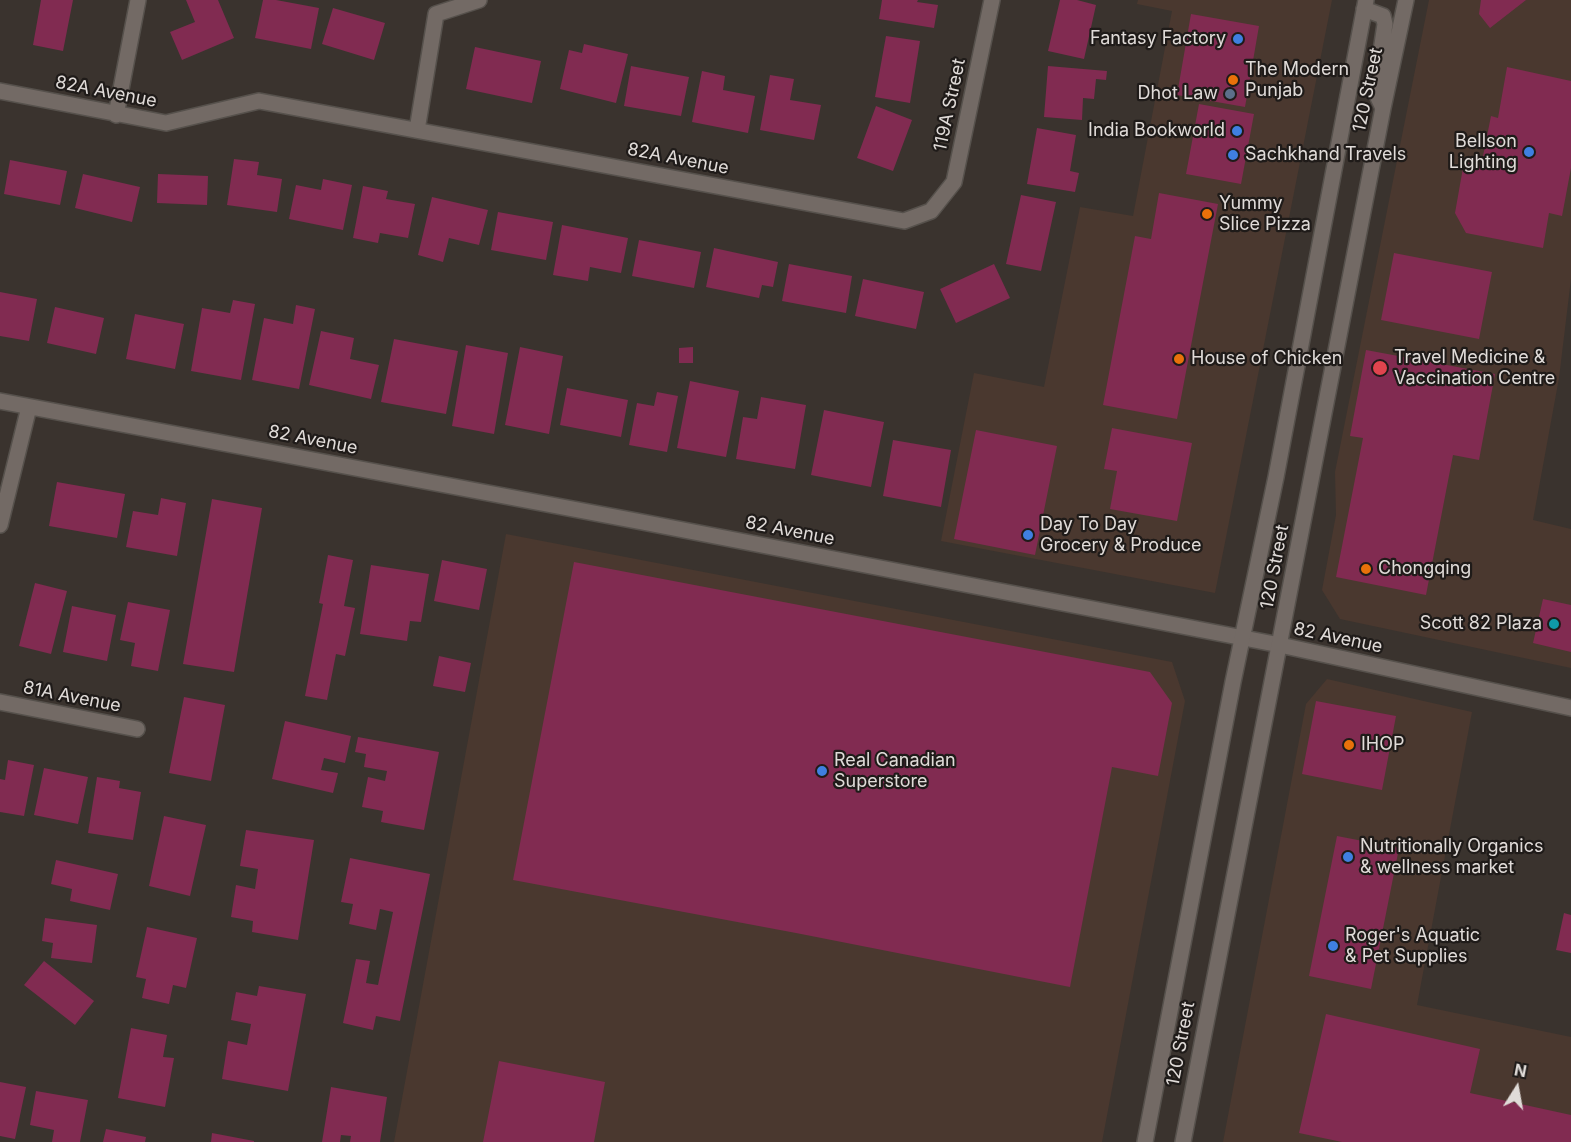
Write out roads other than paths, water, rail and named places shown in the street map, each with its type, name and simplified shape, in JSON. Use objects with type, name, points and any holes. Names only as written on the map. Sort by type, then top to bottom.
[{"type":"street","points":[[116,114],[138,0]]},
{"type":"street","points":[[417,130],[436,14],[479,0]]},
{"type":"street","name":"119A Street","points":[[931,211],[954,182],[992,0]]},
{"type":"street","name":"120 Street","points":[[1183,1142],[1383,108],[1406,0]]},
{"type":"street","points":[[1365,4],[1383,16],[1385,24],[1376,91],[1383,108]]},
{"type":"street","name":"120 Street","points":[[1145,1142],[1242,639],[1276,477],[1365,4]]},
{"type":"street","name":"82A Avenue","points":[[0,92],[166,123],[259,101],[904,221],[931,211]]},
{"type":"street","name":"82 Avenue","points":[[0,401],[1280,645],[1571,708]]},
{"type":"street","points":[[0,525],[29,407]]},
{"type":"street","name":"81A Avenue","points":[[0,702],[137,729]]},
{"type":"place","name":"Fantasy Factory","points":[[1238,39]]},
{"type":"place","name":"The Modern Punjab","points":[[1233,80]]},
{"type":"place","name":"Dhot Law","points":[[1230,94]]},
{"type":"place","name":"India Bookworld","points":[[1237,131]]},
{"type":"place","name":"Bellson Lighting","points":[[1529,152]]},
{"type":"place","name":"Sachkhand Travels","points":[[1233,155]]},
{"type":"place","name":"Yummy Slice Pizza","points":[[1207,214]]},
{"type":"place","name":"House of Chicken","points":[[1179,359]]},
{"type":"place","name":"Travel Medicine & Vaccination Centre","points":[[1380,368]]},
{"type":"place","name":"Day To Day Grocery & Produce","points":[[1028,535]]},
{"type":"place","name":"Chongqing","points":[[1366,569]]},
{"type":"place","name":"Scott 82 Plaza","points":[[1554,624]]},
{"type":"place","name":"IHOP","points":[[1349,745]]},
{"type":"place","name":"Real Canadian Superstore","points":[[822,771]]},
{"type":"place","name":"Nutritionally Organics & wellness market","points":[[1348,857]]},
{"type":"place","name":"Roger's Aquatic & Pet Supplies","points":[[1333,946]]}]
